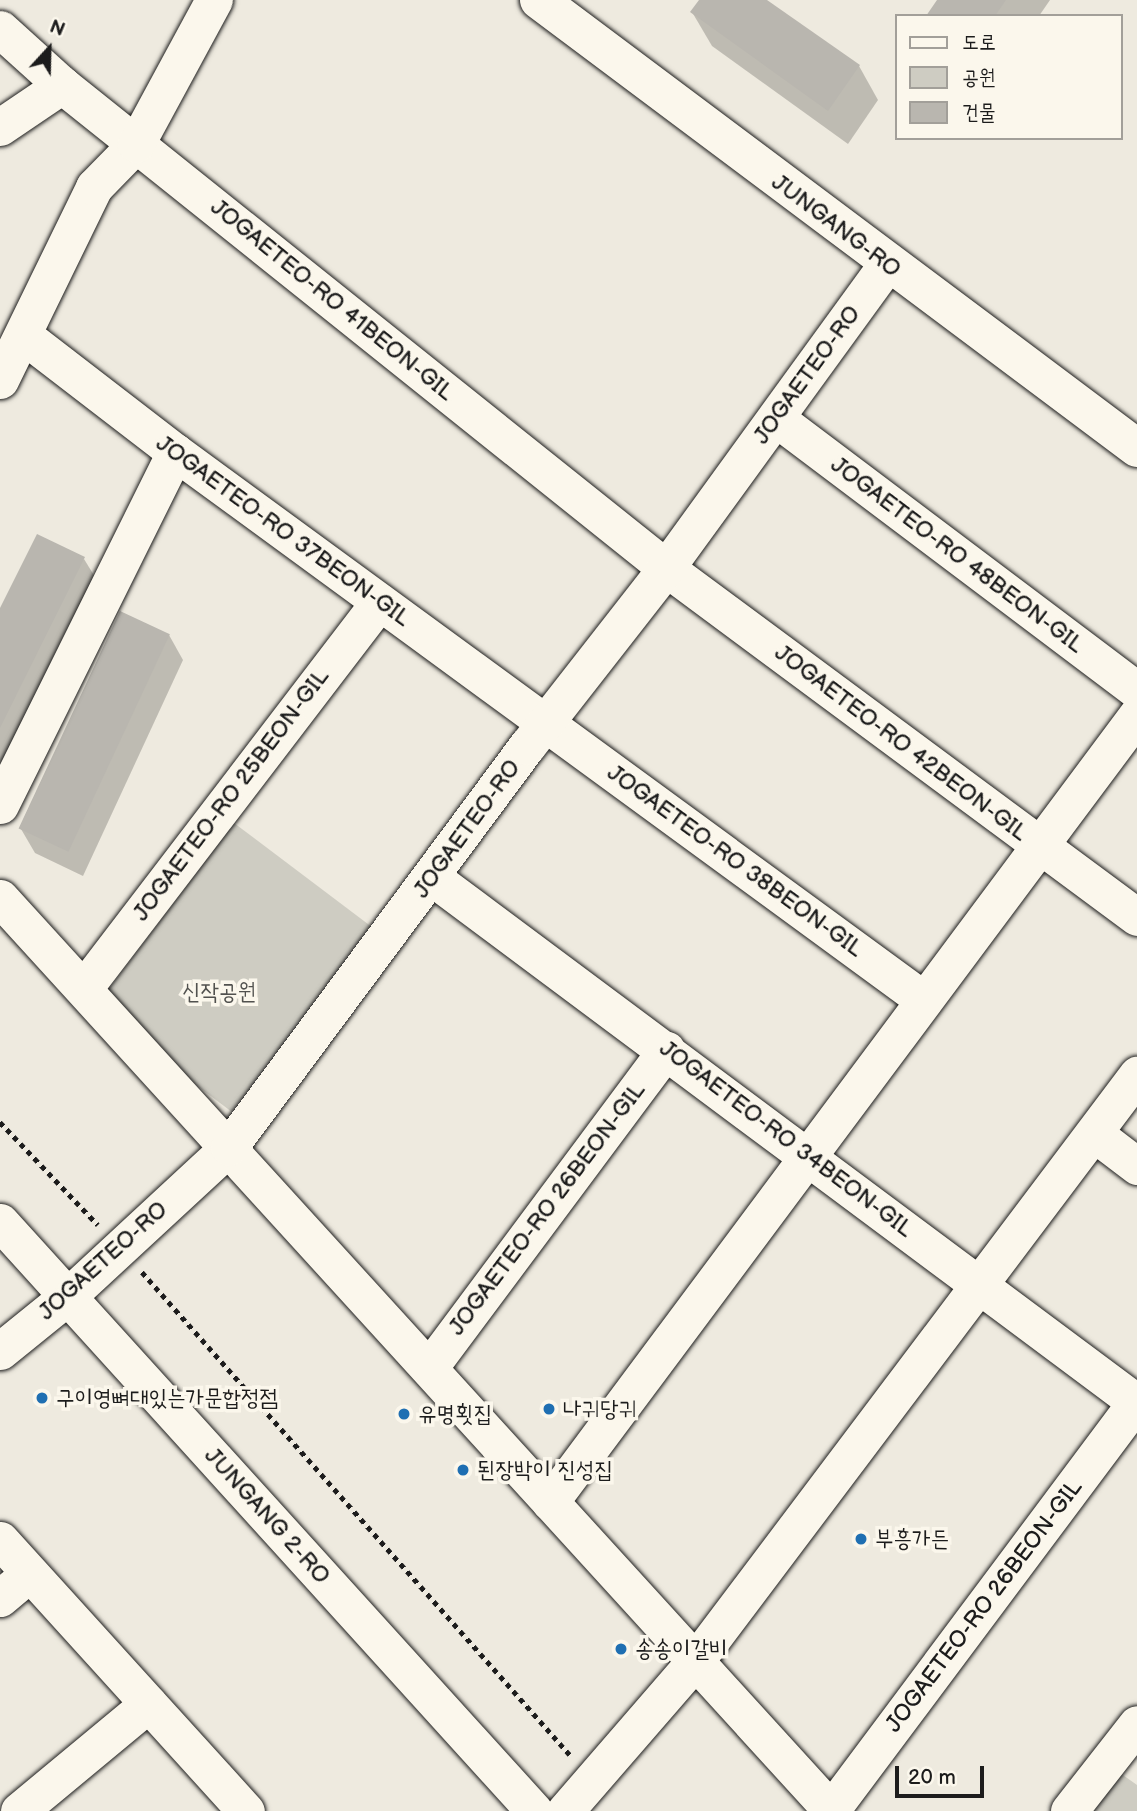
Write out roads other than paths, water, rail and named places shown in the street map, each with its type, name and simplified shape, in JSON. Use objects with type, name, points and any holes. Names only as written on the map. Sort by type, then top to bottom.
[{"type":"main road","name":"JUNGANG-RO","points":[[539,0],[887,264],[1137,448]]},
{"type":"main road","name":"JUNGANG-RO","points":[[575,0],[862,219],[1137,415]]},
{"type":"street","points":[[0,380],[94,187],[136,144],[214,0]]},
{"type":"street","name":"JOGAETEO-RO 41BEON-GIL","points":[[0,29],[62,85],[666,568]]},
{"type":"street","points":[[0,127],[62,85]]},
{"type":"street","name":"JOGAETEO-RO","points":[[0,1351],[68,1296],[229,1147],[433,878],[546,722],[666,568],[777,419],[887,264]]},
{"type":"street","name":"JOGAETEO-RO 37BEON-GIL","points":[[23,335],[175,452],[546,722]]},
{"type":"street","name":"JOGAETEO-RO 48BEON-GIL","points":[[777,419],[1137,691]]},
{"type":"street","points":[[0,805],[175,452]]},
{"type":"street","name":"JOGAETEO-RO 42BEON-GIL","points":[[666,568],[1137,917]]},
{"type":"street","name":"JOGAETEO-RO 25BEON-GIL","points":[[84,988],[379,602]]},
{"type":"street","points":[[550,1502],[1137,715]]},
{"type":"street","name":"JOGAETEO-RO 38BEON-GIL","points":[[546,722],[923,1000]]},
{"type":"street","name":"JOGAETEO-RO 34BEON-GIL","points":[[433,878],[1137,1403]]},
{"type":"street","points":[[0,898],[229,1147]]},
{"type":"street","name":"JOGAETEO-RO 26BEON-GIL","points":[[429,1368],[666,1050]]},
{"type":"street","points":[[565,1811],[696,1660],[1137,1075]]},
{"type":"street","points":[[1095,1134],[1137,1166]]},
{"type":"street","name":"JOGAETEO-RO 26BEON-GIL","points":[[229,1147],[832,1810],[1137,1403]]},
{"type":"street","name":"JUNGANG 2-RO","points":[[0,1222],[534,1811]]},
{"type":"street","points":[[0,1540],[246,1811]]},
{"type":"street","points":[[0,1598],[29,1574]]},
{"type":"street","points":[[19,1811],[148,1704]]},
{"type":"street","points":[[1069,1811],[1137,1724]]},
{"type":"place","name":"구이영뼈대있는가문합정점","points":[[42,1398]]},
{"type":"place","name":"나귀당귀","points":[[549,1409]]},
{"type":"place","name":"유명횟집","points":[[404,1414]]},
{"type":"place","name":"된장박이 진성집","points":[[463,1470]]},
{"type":"place","name":"부흥가든","points":[[861,1539]]},
{"type":"place","name":"송송이갈비","points":[[621,1649]]},
{"type":"park label","name":"신작공원","points":[[219,992]]}]
